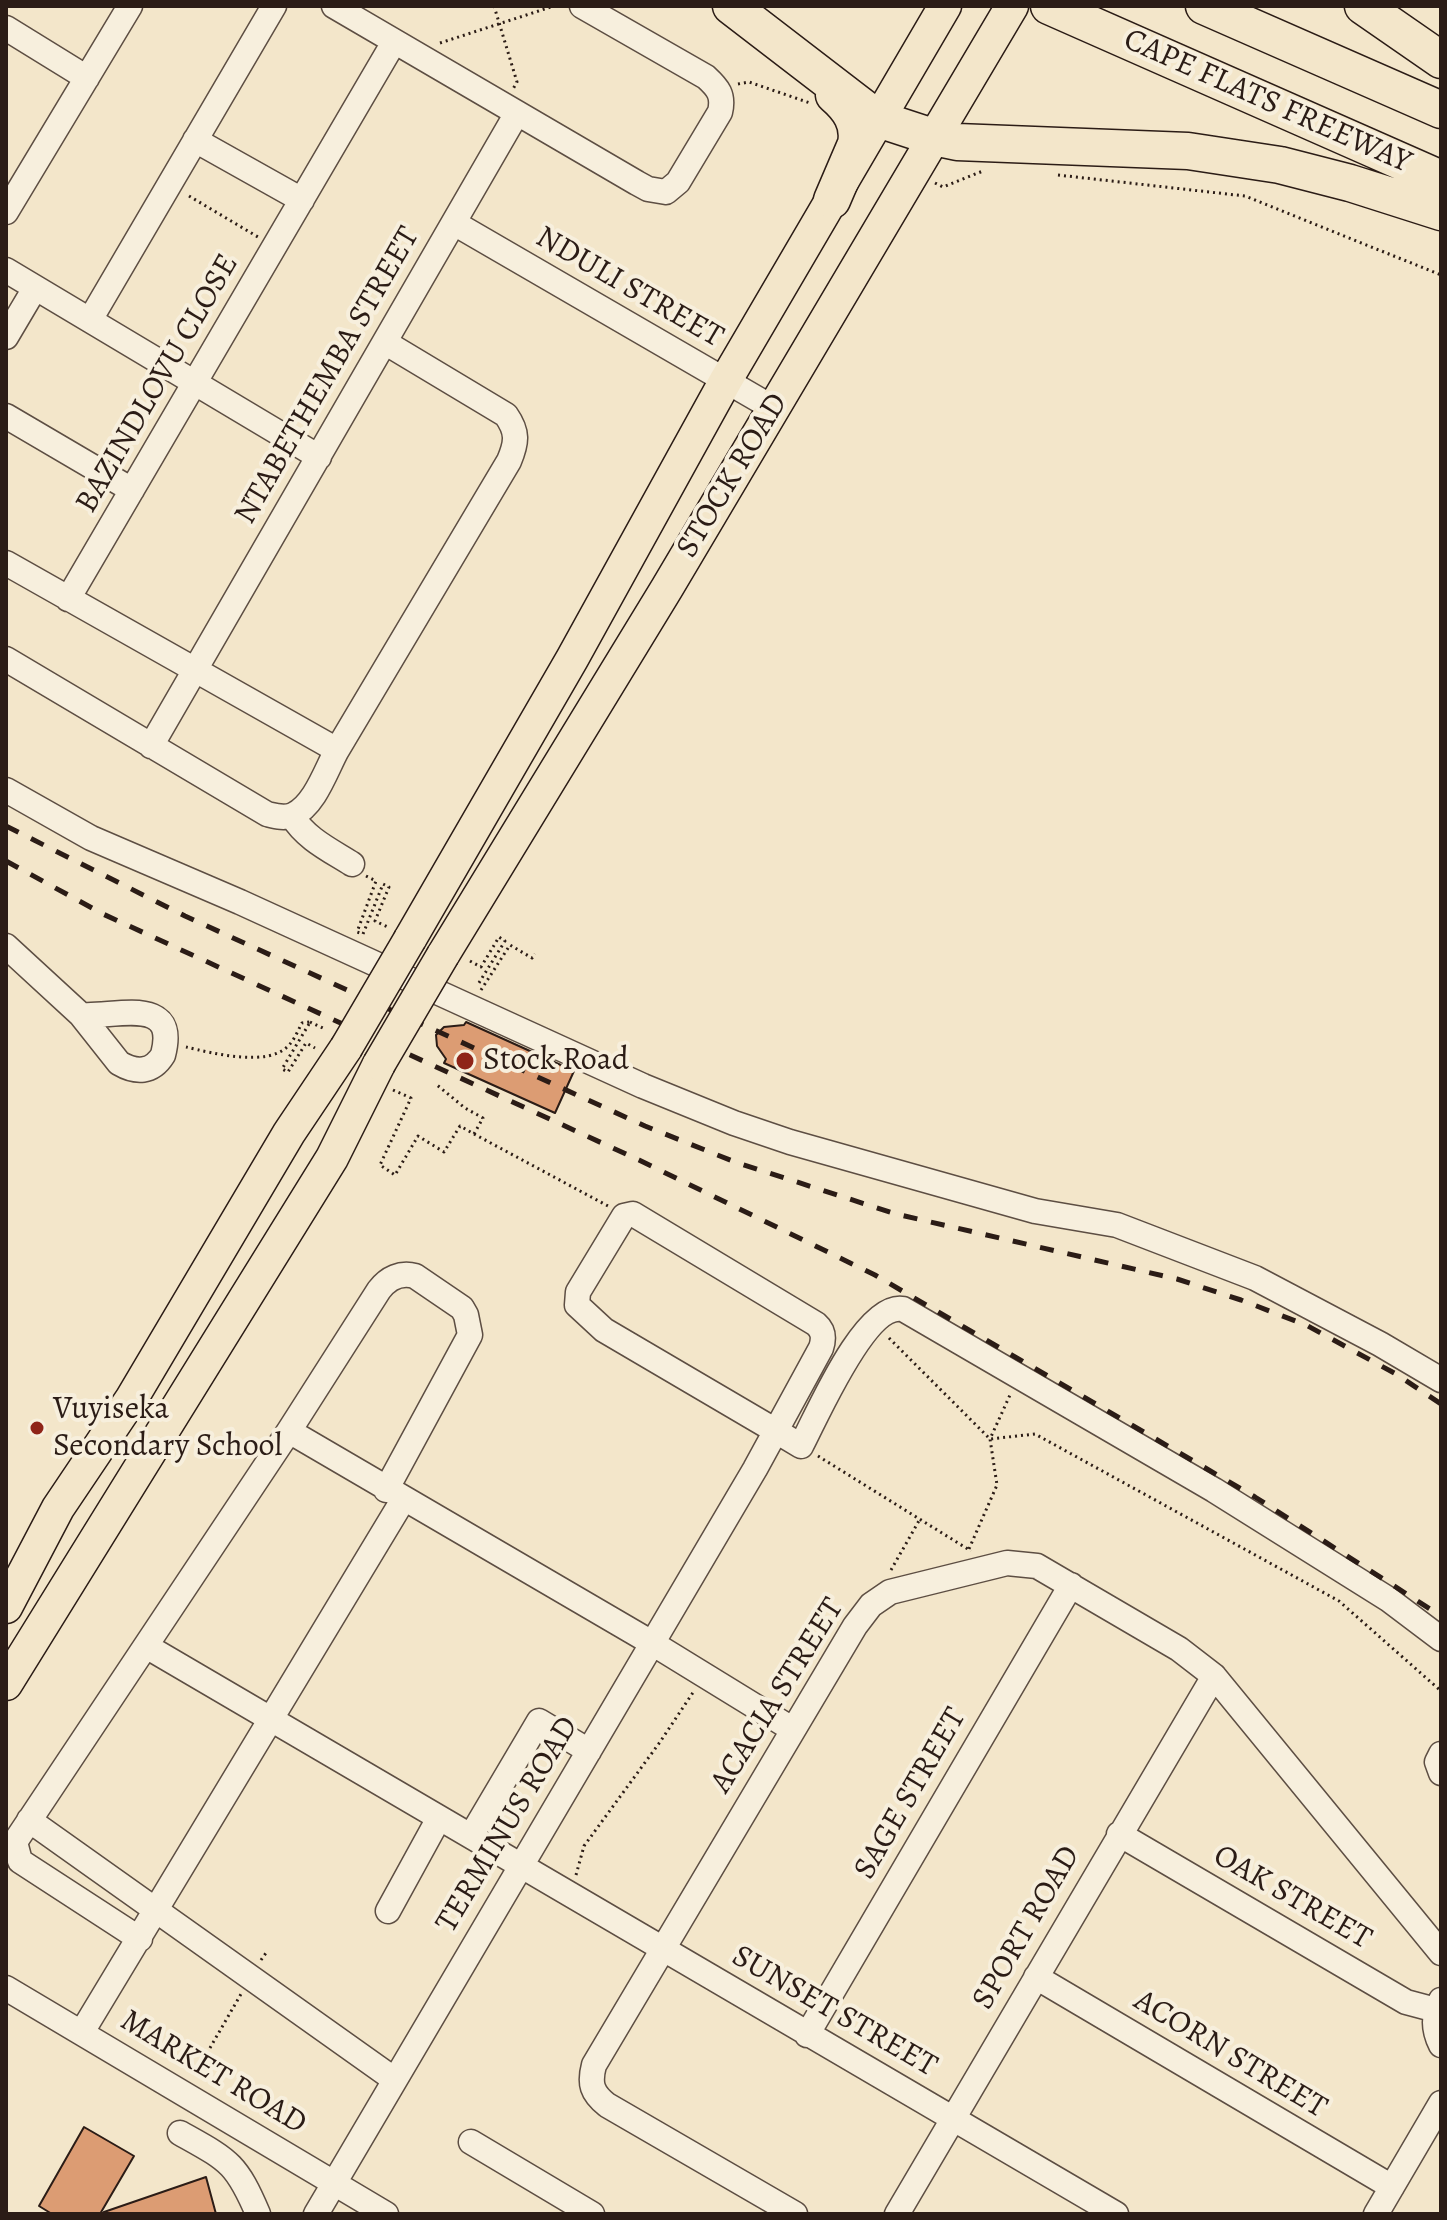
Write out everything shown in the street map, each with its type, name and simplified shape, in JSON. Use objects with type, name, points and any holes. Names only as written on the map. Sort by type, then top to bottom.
[{"type":"highway","points":[[728,6],[878,119],[933,137],[957,142],[1188,151],[1280,165],[1441,212]]},
{"type":"highway","points":[[728,6],[845,104],[853,117],[857,128],[856,144],[832,200]]},
{"type":"highway","name":"CAPE FLATS FREEWAY","points":[[1204,6],[1441,110]]},
{"type":"highway","points":[[1363,6],[1441,60]]},
{"type":"highway","name":"CAPE FLATS FREEWAY","points":[[1056,9],[1441,179]]},
{"type":"main road","name":"STOCK ROAD","points":[[6,1607],[58,1508],[132,1398],[289,1133],[331,1043],[572,659],[726,380],[945,6]]},
{"type":"main road","points":[[878,119],[907,118],[925,112],[951,81],[997,6]]},
{"type":"main road","name":"STOCK ROAD","points":[[6,1684],[382,1076],[1012,6]]},
{"type":"street","points":[[6,212],[130,6]]},
{"type":"street","points":[[90,320],[274,6]]},
{"type":"street","points":[[334,6],[648,189],[666,192],[678,182],[720,112],[720,92],[706,77],[582,6]]},
{"type":"street","points":[[6,28],[87,78]]},
{"type":"street","name":"BAZINDLOVU CLOSE","points":[[68,599],[394,42]]},
{"type":"street","name":"NTABETHEMBA STREET","points":[[151,746],[454,223],[510,110]]},
{"type":"street","points":[[195,140],[302,200]]},
{"type":"street","name":"NDULI STREET","points":[[454,223],[773,408]]},
{"type":"street","points":[[6,270],[319,457]]},
{"type":"street","points":[[6,337],[35,288]]},
{"type":"street","points":[[6,659],[267,814],[280,818],[292,816],[315,791],[509,461],[516,444],[515,429],[506,415],[386,343]]},
{"type":"street","points":[[6,416],[132,490]]},
{"type":"street","points":[[6,563],[337,750]]},
{"type":"street","points":[[6,790],[91,838],[240,902],[643,1086],[790,1142],[1035,1211],[1117,1225],[1255,1278],[1441,1380]]},
{"type":"street","points":[[292,816],[300,830],[360,871]]},
{"type":"street","points":[[6,946],[81,1015]]},
{"type":"street","points":[[776,1431],[821,1348],[823,1334],[820,1327],[633,1214],[624,1216],[578,1292],[577,1305],[604,1330],[801,1446],[861,1336],[890,1309],[903,1309],[1214,1490],[1388,1599],[1441,1639]]},
{"type":"street","points":[[82,2032],[140,1939],[272,1721],[395,1495],[466,1346],[470,1335],[462,1308],[415,1276],[406,1274],[383,1283],[289,1431],[15,1842],[20,1861],[140,1939]]},
{"type":"street","points":[[289,1431],[652,1643],[792,1729]]},
{"type":"street","name":"TERMINUS ROAD","points":[[316,2214],[776,1431]]},
{"type":"street","name":"ACACIA STREET","points":[[795,2214],[607,2105],[596,2096],[590,2080],[594,2065],[855,1626],[871,1605],[890,1592],[1007,1563],[1037,1566],[1179,1649],[1214,1676],[1441,1953]]},
{"type":"street","name":"SAGE STREET","points":[[807,2035],[1071,1585]]},
{"type":"street","name":"SUNSET STREET","points":[[146,1646],[1116,2214]]},
{"type":"street","name":"SPORT ROAD","points":[[897,2214],[1214,1676]]},
{"type":"street","points":[[471,1836],[539,1721],[589,1751]]},
{"type":"street","points":[[1441,1754],[1437,1762],[1441,1773]]},
{"type":"street","points":[[388,1911],[439,1818]]},
{"type":"street","points":[[29,1820],[395,2080]]},
{"type":"street","name":"OAK STREET","points":[[1119,1834],[1406,2002],[1438,2005]]},
{"type":"street","name":"ACORN STREET","points":[[1036,1977],[1392,2187]]},
{"type":"street","name":"MARKET ROAD","points":[[6,1988],[386,2214]]},
{"type":"street","points":[[1438,2005],[1434,2026],[1441,2045]]},
{"type":"street","points":[[1376,2214],[1441,2103]]},
{"type":"street","points":[[180,2133],[219,2154],[233,2166],[242,2178],[258,2214]]},
{"type":"street","points":[[471,2142],[592,2214]]},
{"type":"path","points":[[494,6],[517,82],[510,110]]},
{"type":"path","points":[[428,62],[441,42],[554,6]]},
{"type":"path","points":[[720,92],[729,85],[749,82],[815,105]]},
{"type":"path","points":[[931,182],[943,187],[994,167]]},
{"type":"path","points":[[1050,174],[1245,196],[1441,275]]},
{"type":"path","points":[[170,184],[275,247]]},
{"type":"path","points":[[360,871],[376,881],[357,932],[363,934],[383,884],[389,887],[375,921],[401,934]]},
{"type":"path","points":[[453,956],[481,967],[499,937],[505,941],[476,988],[481,990],[510,945],[532,958],[535,954]]},
{"type":"path","points":[[310,1022],[282,1069],[288,1072],[306,1043],[331,1043]]},
{"type":"path","points":[[310,1022],[331,1043]]},
{"type":"path","points":[[186,1047],[247,1058],[267,1055],[288,1047],[302,1023],[310,1022]]},
{"type":"path","points":[[382,1076],[411,1098],[380,1165],[395,1175],[418,1136],[444,1152],[460,1126],[616,1210]]},
{"type":"path","points":[[437,1085],[483,1118],[474,1134]]},
{"type":"path","points":[[880,1317],[884,1334],[990,1439]]},
{"type":"path","points":[[801,1446],[969,1549],[997,1485],[990,1439],[1018,1376]]},
{"type":"path","points":[[990,1439],[1035,1434],[1339,1601],[1441,1691]]},
{"type":"path","points":[[871,1605],[920,1519]]},
{"type":"path","points":[[570,1894],[584,1846],[660,1742],[704,1675]]},
{"type":"path","points":[[191,2081],[266,1953]]},
{"type":"building","points":[[466,1022],[574,1071],[555,1113],[444,1063],[446,1059],[437,1046],[436,1035],[444,1027],[464,1025]]},
{"type":"building","points":[[84,2127],[134,2156],[100,2214],[52,2214],[39,2206]]},
{"type":"building","points":[[206,2177],[216,2214],[104,2212]]},
{"type":"railway","points":[[6,826],[185,916],[645,1126],[735,1162],[896,1214],[1177,1279],[1241,1300],[1306,1325],[1396,1374],[1441,1404]]},
{"type":"railway","points":[[6,861],[103,914],[639,1160],[875,1275],[1255,1497],[1441,1616]]},
{"type":"place","name":"Stock Road","points":[[465,1061]]},
{"type":"place","name":"Vuyiseka Secondary School","points":[[37,1428]]}]
